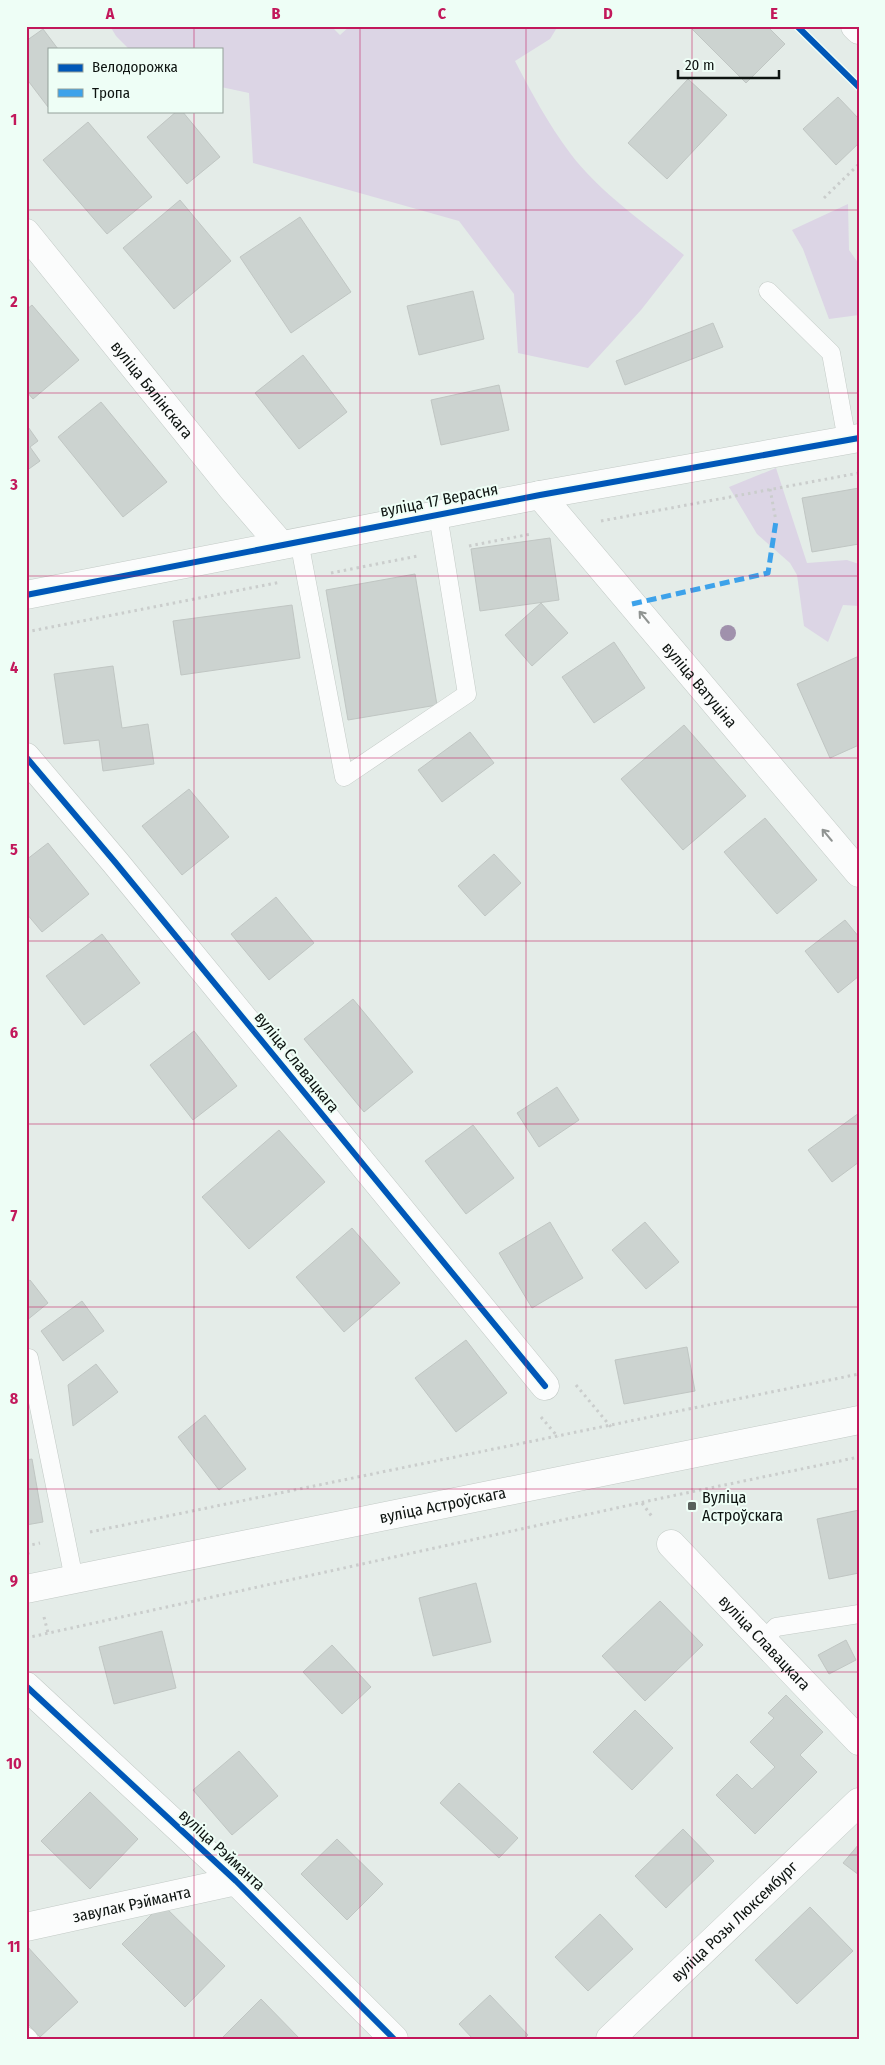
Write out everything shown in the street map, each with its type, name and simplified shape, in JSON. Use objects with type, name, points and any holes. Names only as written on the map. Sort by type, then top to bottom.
[{"type":"street","points":[[854,26],[859,30]]},
{"type":"street","name":"вуліца Бялінскага","points":[[26,233],[225,480],[290,543]]},
{"type":"street","name":"вуліца 17 Верасня","points":[[26,595],[540,495],[853,439]]},
{"type":"street","name":"вуліца Ватуціна","points":[[540,495],[859,872]]},
{"type":"street","name":"вуліца Славацкага","points":[[26,757],[116,862],[545,1386]]},
{"type":"street","name":"вуліца Астроўскага","points":[[26,1589],[859,1420]]},
{"type":"street","name":"вуліца Славацкага","points":[[670,1544],[859,1741]]},
{"type":"street","name":"вуліца Рэйманта","points":[[26,1686],[236,1881],[394,2039]]},
{"type":"street","name":"вуліца Розы Люксембург","points":[[610,2039],[859,1802]]},
{"type":"street","name":"завулак Рэйманта","points":[[26,1927],[236,1881]]},
{"type":"lane","points":[[768,290],[831,353],[853,439]]},
{"type":"lane","points":[[290,543],[344,777],[467,694],[438,515]]},
{"type":"lane","points":[[29,1358],[74,1579]]},
{"type":"lane","points":[[763,1641],[776,1627],[859,1614]]},
{"type":"path","points":[[797,26],[859,87]]},
{"type":"path","points":[[824,198],[859,164]]},
{"type":"path","points":[[567,527],[859,473]]},
{"type":"path","points":[[770,489],[776,521]]},
{"type":"path","points":[[26,1546],[859,1374]]},
{"type":"path","points":[[26,1638],[662,1498],[859,1457]]},
{"type":"shaded area","points":[[110,26],[331,26],[340,35],[350,26],[558,26],[550,39],[515,61],[534,96],[562,142],[582,168],[624,207],[684,255],[641,310],[588,368],[518,353],[514,294],[459,221],[253,163],[249,93],[222,87],[222,48],[128,48],[116,36]]},
{"type":"shaded area","points":[[848,204],[849,250],[859,264],[859,315],[829,319],[803,249],[792,230]]},
{"type":"shaded area","points":[[776,468],[807,563],[847,560],[859,564],[859,606],[843,605],[828,642],[804,626],[797,575],[790,563],[757,534],[729,487]]},
{"type":"building","points":[[689,26],[767,26],[785,44],[746,83]]},
{"type":"building","points":[[43,29],[57,48],[48,48],[48,107],[26,78],[26,41]]},
{"type":"building","points":[[688,79],[727,115],[667,179],[628,143]]},
{"type":"building","points":[[838,97],[859,119],[859,143],[836,165],[803,129]]},
{"type":"building","points":[[176,112],[183,112],[220,157],[187,184],[147,137]]},
{"type":"building","points":[[88,122],[152,197],[107,234],[43,160]]},
{"type":"building","points":[[180,200],[231,261],[174,309],[123,248]]},
{"type":"building","points":[[300,217],[351,292],[291,333],[240,257]]},
{"type":"building","points":[[473,291],[484,339],[419,355],[407,306]]},
{"type":"building","points":[[32,305],[79,360],[33,399],[26,391],[26,310]]},
{"type":"building","points":[[713,323],[723,347],[625,385],[616,361]]},
{"type":"building","points":[[303,355],[347,412],[299,449],[255,393]]},
{"type":"building","points":[[499,385],[509,430],[441,445],[431,400]]},
{"type":"building","points":[[101,402],[167,482],[123,517],[58,437]]},
{"type":"building","points":[[26,424],[38,441],[30,447],[40,461],[26,471]]},
{"type":"building","points":[[859,488],[859,544],[812,552],[802,498]]},
{"type":"building","points":[[550,538],[559,600],[480,611],[471,549]]},
{"type":"building","points":[[415,574],[437,705],[348,720],[326,590]]},
{"type":"building","points":[[541,603],[568,633],[532,666],[505,635]]},
{"type":"building","points":[[292,605],[300,658],[181,675],[173,621]]},
{"type":"building","points":[[614,642],[645,688],[594,723],[562,677]]},
{"type":"building","points":[[859,656],[859,745],[830,758],[797,684]]},
{"type":"building","points":[[113,666],[122,728],[148,724],[154,764],[103,771],[99,740],[64,744],[54,674]]},
{"type":"building","points":[[684,725],[746,796],[683,850],[621,779]]},
{"type":"building","points":[[470,732],[494,763],[442,802],[418,770]]},
{"type":"building","points":[[189,789],[229,837],[182,875],[142,826]]},
{"type":"building","points":[[765,818],[817,880],[777,914],[724,852]]},
{"type":"building","points":[[48,843],[89,894],[42,932],[26,913],[26,860]]},
{"type":"building","points":[[494,854],[521,883],[485,916],[458,886]]},
{"type":"building","points":[[276,897],[314,943],[269,980],[231,934]]},
{"type":"building","points":[[845,920],[859,937],[859,976],[838,993],[805,951]]},
{"type":"building","points":[[102,934],[140,983],[84,1025],[46,976]]},
{"type":"building","points":[[353,999],[413,1072],[364,1112],[304,1039]]},
{"type":"building","points":[[194,1031],[237,1086],[193,1120],[150,1065]]},
{"type":"building","points":[[557,1087],[579,1120],[539,1147],[517,1113]]},
{"type":"building","points":[[859,1113],[859,1162],[832,1182],[808,1150]]},
{"type":"building","points":[[473,1125],[514,1178],[466,1214],[425,1161]]},
{"type":"building","points":[[279,1130],[325,1182],[249,1249],[202,1197]]},
{"type":"building","points":[[550,1222],[583,1278],[532,1308],[499,1253]]},
{"type":"building","points":[[645,1222],[679,1262],[646,1289],[612,1250]]},
{"type":"building","points":[[352,1228],[400,1283],[344,1332],[296,1277]]},
{"type":"building","points":[[30,1280],[48,1303],[26,1321],[26,1283]]},
{"type":"building","points":[[82,1301],[104,1331],[63,1361],[41,1331]]},
{"type":"building","points":[[466,1340],[507,1393],[456,1432],[415,1378]]},
{"type":"building","points":[[687,1347],[695,1391],[624,1404],[615,1360]]},
{"type":"building","points":[[96,1364],[118,1392],[73,1426],[68,1385]]},
{"type":"building","points":[[205,1415],[246,1469],[219,1490],[178,1437]]},
{"type":"building","points":[[32,1459],[43,1522],[26,1525],[26,1460]]},
{"type":"building","points":[[859,1510],[859,1573],[829,1579],[817,1519]]},
{"type":"building","points":[[476,1583],[491,1642],[433,1656],[419,1598]]},
{"type":"building","points":[[660,1601],[703,1645],[645,1701],[602,1656]]},
{"type":"building","points":[[162,1631],[176,1688],[114,1704],[99,1647]]},
{"type":"building","points":[[846,1640],[856,1660],[829,1674],[818,1655]]},
{"type":"building","points":[[332,1645],[371,1687],[342,1714],[303,1672]]},
{"type":"building","points":[[786,1695],[823,1732],[800,1755],[817,1772],[755,1834],[716,1795],[737,1774],[752,1789],[775,1767],[750,1742],[774,1718],[768,1713]]},
{"type":"building","points":[[635,1710],[673,1748],[632,1790],[593,1752]]},
{"type":"building","points":[[239,1751],[278,1796],[232,1835],[193,1790]]},
{"type":"building","points":[[459,1783],[518,1838],[499,1858],[440,1803]]},
{"type":"building","points":[[90,1792],[138,1839],[90,1889],[41,1841]]},
{"type":"building","points":[[683,1829],[714,1861],[666,1908],[635,1876]]},
{"type":"building","points":[[337,1839],[383,1884],[347,1920],[301,1874]]},
{"type":"building","points":[[859,1844],[859,1875],[843,1863]]},
{"type":"building","points":[[162,1904],[225,1966],[185,2007],[122,1944]]},
{"type":"building","points":[[810,1907],[853,1951],[797,2004],[755,1960]]},
{"type":"building","points":[[600,1914],[633,1949],[588,1991],[555,1957]]},
{"type":"building","points":[[26,1945],[78,2002],[40,2037],[26,2022]]},
{"type":"building","points":[[490,1995],[528,2035],[524,2039],[473,2039],[459,2024]]},
{"type":"building","points":[[261,1999],[300,2039],[221,2039]]},
{"type":"marked path","points":[[632,604],[768,573],[776,521]]},
{"type":"cycle path","points":[[797,26],[859,87]]},
{"type":"cycle path","points":[[26,595],[540,495],[859,438]]},
{"type":"cycle path","points":[[26,757],[115,862],[545,1386]]},
{"type":"cycle path","points":[[26,1686],[236,1881],[394,2039]]},
{"type":"place","name":"Вуліца Астроўскага","points":[[692,1506]]}]
